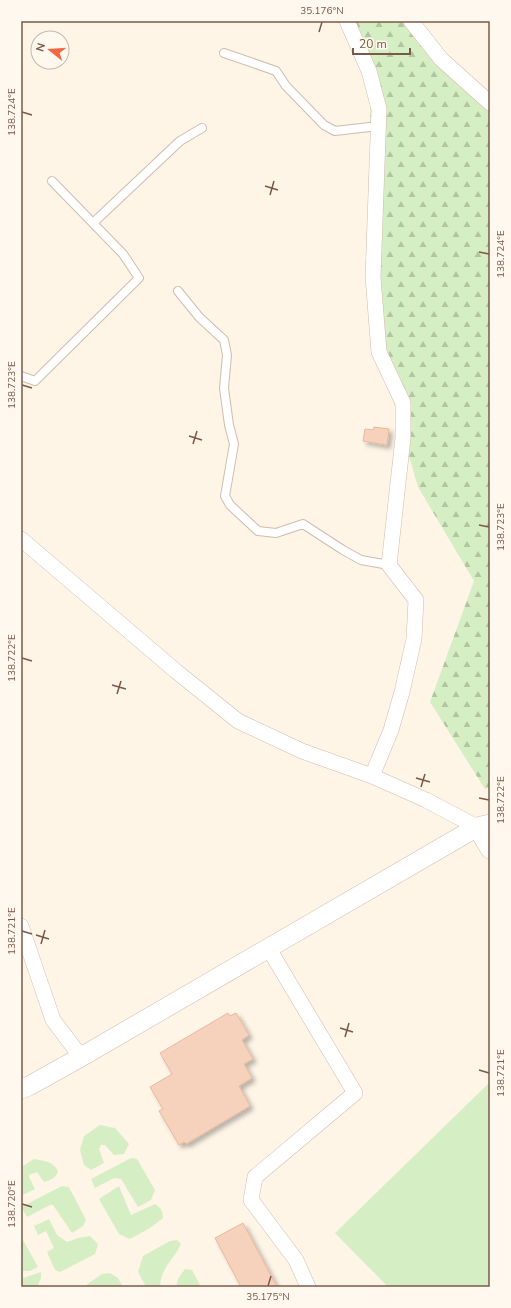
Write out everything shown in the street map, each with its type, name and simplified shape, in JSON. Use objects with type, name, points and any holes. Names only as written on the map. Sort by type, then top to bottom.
[{"type":"street","points":[[347,21],[369,70],[379,109],[373,277],[379,352],[403,403],[403,438],[389,565],[416,600],[414,639],[402,692],[391,730],[372,776]]},
{"type":"street","points":[[411,21],[441,59],[490,103]]},
{"type":"street","points":[[21,540],[177,672],[238,721],[302,752],[372,776],[484,826]]},
{"type":"street","points":[[484,826],[490,849]]},
{"type":"street","points":[[21,1089],[81,1057],[484,826]]},
{"type":"street","points":[[21,926],[53,1020],[81,1057]]},
{"type":"street","points":[[269,949],[355,1093],[255,1177],[251,1200],[296,1260],[308,1287]]},
{"type":"lane","points":[[224,53],[276,71],[286,86],[324,126],[334,131],[378,126]]},
{"type":"lane","points":[[92,223],[180,141],[202,128]]},
{"type":"lane","points":[[21,376],[35,381],[139,278],[123,254],[52,181]]},
{"type":"lane","points":[[178,291],[200,317],[224,340],[226,355],[224,388],[229,425],[234,444],[225,496],[230,505],[258,531],[276,533],[303,524],[361,560],[389,565]]},
{"type":"green space","points":[[348,21],[404,21],[490,100],[490,788],[485,789],[430,702],[474,581],[418,487],[379,352],[374,254],[369,71]]},
{"type":"green space","points":[[490,1082],[490,1287],[388,1287],[335,1233]]},
{"type":"green space","points":[[100,1125],[115,1128],[129,1144],[124,1154],[114,1155],[105,1145],[101,1145],[99,1149],[104,1163],[91,1170],[84,1165],[80,1150],[84,1136]]},
{"type":"green space","points":[[131,1158],[137,1159],[155,1190],[151,1200],[138,1207],[121,1179],[114,1178],[95,1188],[91,1179]]},
{"type":"green space","points":[[34,1159],[51,1163],[58,1171],[53,1178],[44,1182],[37,1172],[29,1175],[35,1189],[21,1196],[21,1167]]},
{"type":"green space","points":[[62,1186],[69,1187],[86,1220],[83,1226],[72,1233],[53,1205],[50,1205],[27,1217],[21,1207]]},
{"type":"green space","points":[[119,1186],[131,1215],[155,1204],[163,1213],[163,1218],[150,1228],[130,1239],[119,1234],[99,1199]]},
{"type":"green space","points":[[49,1219],[57,1235],[67,1242],[90,1236],[98,1244],[95,1254],[60,1272],[55,1270],[47,1252],[54,1248],[46,1231],[38,1235],[34,1226]]},
{"type":"green space","points":[[23,1240],[38,1267],[30,1271],[21,1271],[21,1241]]},
{"type":"green space","points":[[177,1240],[181,1244],[165,1269],[160,1287],[146,1287],[138,1272],[143,1256],[170,1241]]},
{"type":"green space","points":[[185,1269],[192,1270],[201,1287],[176,1287],[178,1279]]},
{"type":"green space","points":[[41,1272],[41,1278],[38,1285],[35,1287],[21,1287],[21,1277],[23,1278]]},
{"type":"green space","points":[[110,1273],[118,1278],[123,1287],[88,1287],[86,1285],[102,1274]]},
{"type":"building","points":[[374,427],[389,429],[387,445],[363,441],[365,429],[373,430]]},
{"type":"building","points":[[228,1013],[230,1016],[236,1013],[249,1035],[242,1040],[253,1059],[244,1064],[252,1078],[239,1086],[250,1106],[186,1144],[184,1142],[179,1145],[159,1111],[163,1109],[150,1087],[172,1074],[160,1053]]},
{"type":"building","points":[[243,1223],[277,1287],[241,1287],[215,1238]]}]
